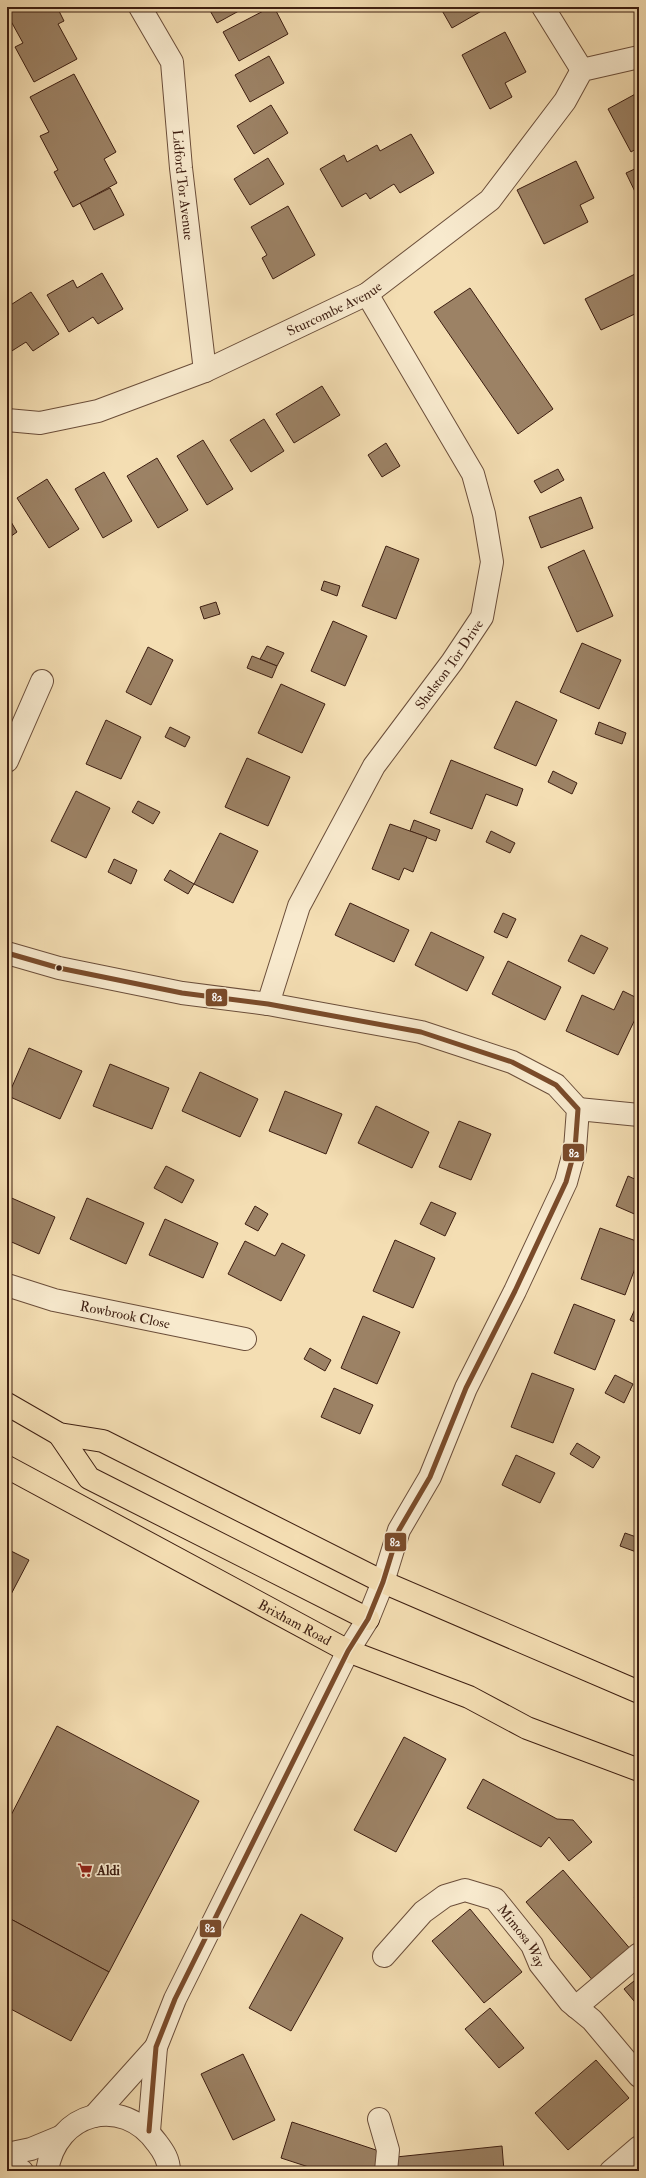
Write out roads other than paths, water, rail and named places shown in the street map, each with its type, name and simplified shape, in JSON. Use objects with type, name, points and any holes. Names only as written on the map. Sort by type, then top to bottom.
[{"type":"main road","points":[[7,1404],[59,1434],[103,1441],[383,1582],[639,1692]]},
{"type":"main road","points":[[59,1434],[89,1478],[368,1619]]},
{"type":"main road","name":"Brixham Road","points":[[7,1466],[348,1650],[469,1697],[527,1728],[639,1770]]},
{"type":"street","name":"Lidford Tor Avenue","points":[[140,7],[172,62],[181,168],[205,371]]},
{"type":"street","points":[[543,7],[582,70],[639,57]]},
{"type":"street","name":"Sturcombe Avenue","points":[[7,420],[40,423],[98,412],[205,371],[367,294],[490,200],[565,101],[582,70]]},
{"type":"street","name":"Shelston Tor Drive","points":[[268,1004],[299,906],[374,766],[452,662],[482,617],[492,562],[484,514],[473,474],[367,294]]},
{"type":"street","points":[[7,762],[42,681]]},
{"type":"street","points":[[7,953],[59,968],[182,993],[268,1004],[421,1032],[512,1062],[556,1085],[578,1109],[639,1115]]},
{"type":"street","points":[[149,2131],[156,2047],[175,1999],[348,1650],[368,1619],[383,1582],[399,1530],[430,1477],[466,1388],[515,1291],[566,1182],[575,1149],[578,1109]]},
{"type":"street","name":"Rowbrook Close","points":[[7,1285],[54,1300],[245,1339]]},
{"type":"street","name":"Mimosa Way","points":[[384,1956],[424,1912],[444,1896],[465,1890],[495,1899],[532,1945],[540,1964],[576,2007],[592,2020],[639,2076]]},
{"type":"street","points":[[576,2007],[639,1954]]},
{"type":"street","points":[[94,2116],[156,2047]]},
{"type":"street","points":[[47,2171],[53,2147],[60,2137],[73,2125],[94,2116],[114,2115],[135,2121],[149,2131],[162,2150],[172,2169]]},
{"type":"street","points":[[379,2119],[388,2150],[386,2171]]},
{"type":"street","points":[[7,2154],[31,2149],[60,2137]]},
{"type":"street","points":[[611,2171],[639,2147]]},
{"type":"street","points":[[7,2159],[22,2171]]},
{"type":"place","name":"Aldi","points":[[85,1870]]}]
